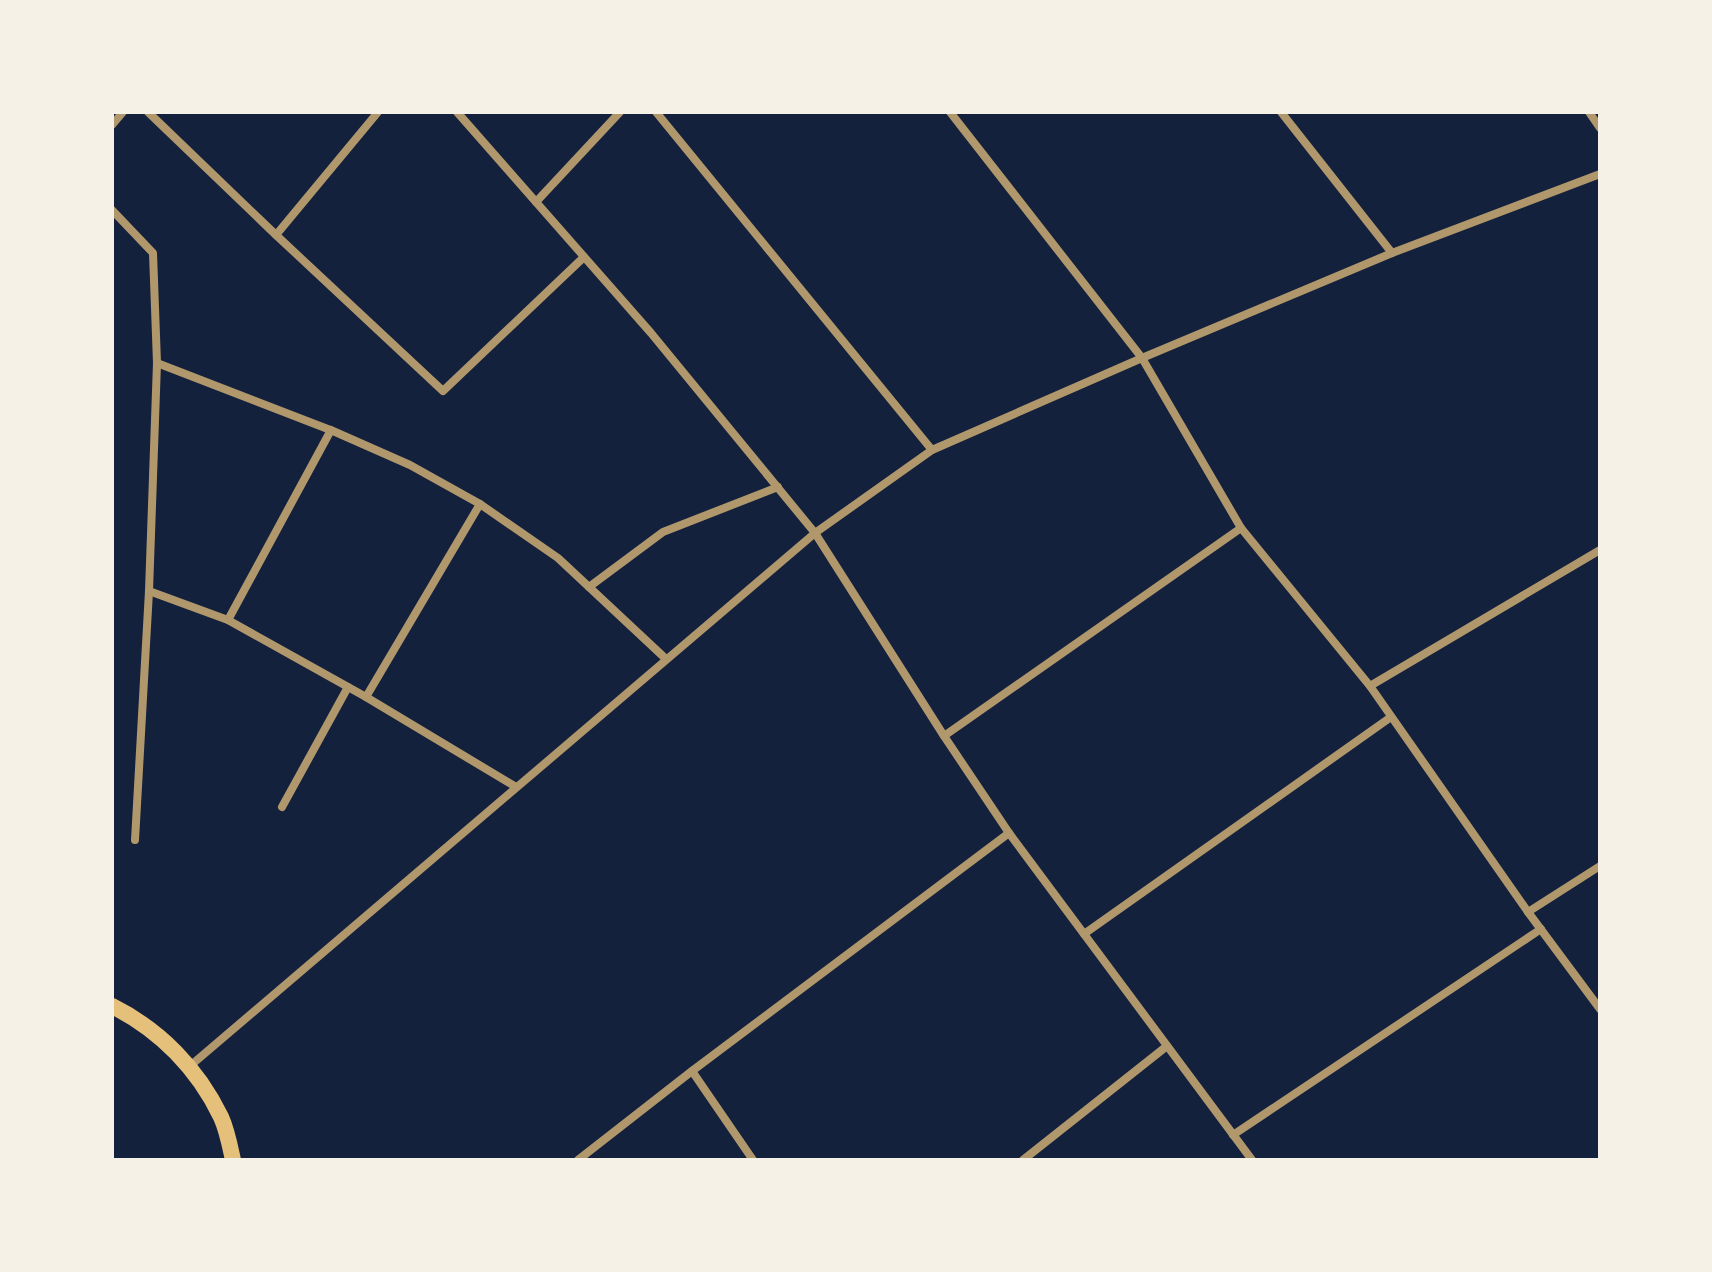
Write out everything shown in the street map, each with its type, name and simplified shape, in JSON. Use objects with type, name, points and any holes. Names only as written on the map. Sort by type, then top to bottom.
[{"type":"main road","points":[[113,1004],[155,1032],[190,1066],[222,1119],[233,1160]]},
{"type":"street","points":[[112,125],[123,112]]},
{"type":"street","points":[[148,112],[443,391],[584,257]]},
{"type":"street","points":[[276,235],[378,112]]},
{"type":"street","points":[[457,112],[651,333],[815,533],[1009,833],[1252,1160]]},
{"type":"street","points":[[536,202],[620,112]]},
{"type":"street","points":[[656,112],[932,450]]},
{"type":"street","points":[[950,112],[1142,358],[1241,528],[1370,686],[1600,1009]]},
{"type":"street","points":[[1281,112],[1392,253]]},
{"type":"street","points":[[1589,112],[1600,128]]},
{"type":"street","points":[[190,1066],[815,533],[932,450],[1392,253],[1600,174]]},
{"type":"street","points":[[112,210],[153,253],[157,363],[149,591],[135,840]]},
{"type":"street","points":[[157,363],[331,430],[410,465],[480,504],[558,558],[666,659]]},
{"type":"street","points":[[228,620],[331,430]]},
{"type":"street","points":[[589,587],[663,532],[778,487]]},
{"type":"street","points":[[366,697],[480,504]]},
{"type":"street","points":[[944,736],[1241,528]]},
{"type":"street","points":[[1370,686],[1600,550]]},
{"type":"street","points":[[149,591],[228,620],[366,697],[516,787]]},
{"type":"street","points":[[282,807],[348,687]]},
{"type":"street","points":[[1084,934],[1391,717]]},
{"type":"street","points":[[578,1160],[1009,833]]},
{"type":"street","points":[[1528,912],[1600,866]]},
{"type":"street","points":[[1233,1135],[1541,929]]},
{"type":"street","points":[[1023,1160],[1167,1046]]},
{"type":"street","points":[[692,1071],[753,1160]]}]
